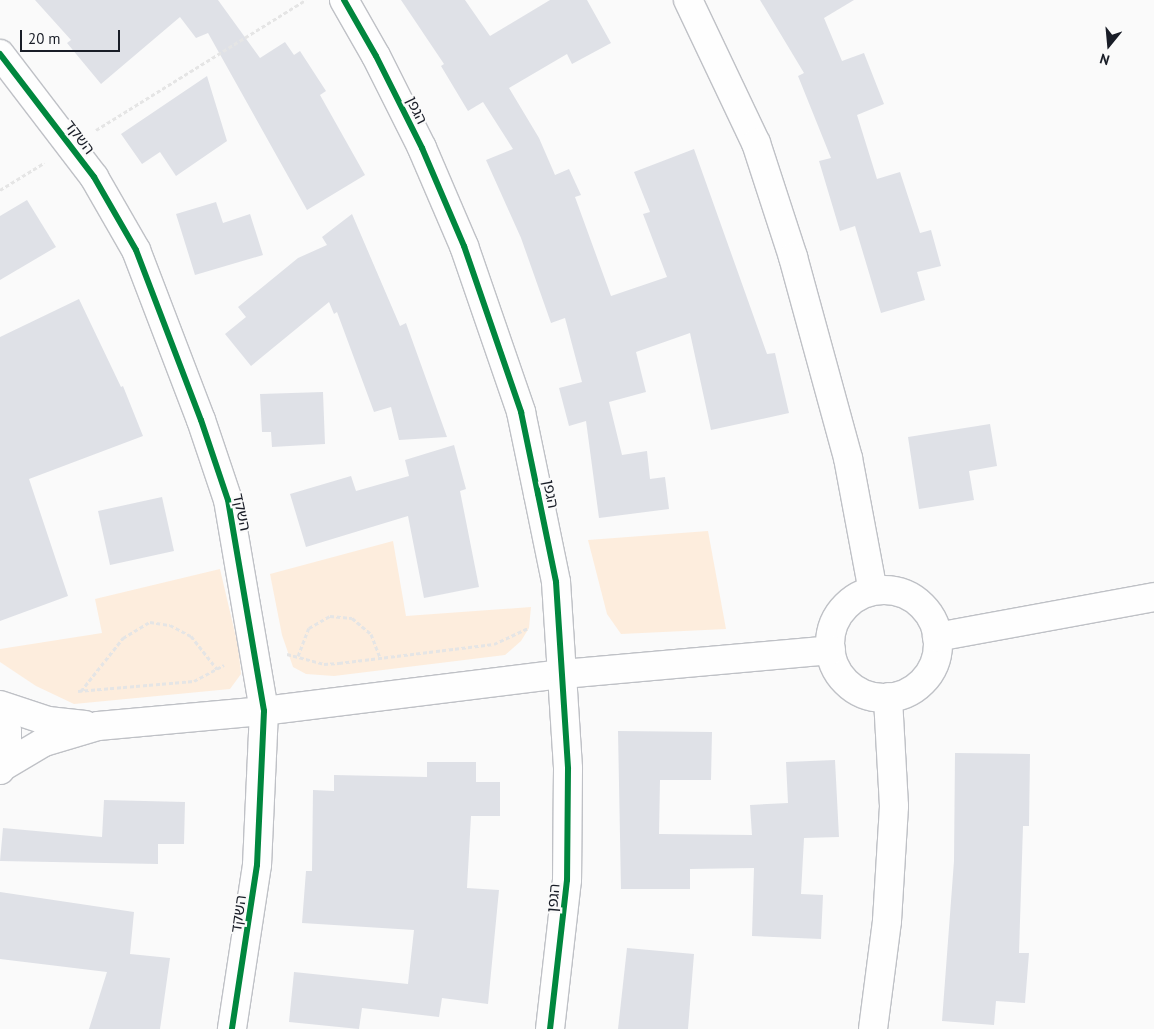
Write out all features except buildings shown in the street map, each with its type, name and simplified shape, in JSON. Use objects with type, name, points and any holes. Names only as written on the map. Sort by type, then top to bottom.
[{"type":"street","name":"הגפן","points":[[344,0],[380,64],[445,202],[464,246],[522,412],[556,582],[568,769],[567,880],[550,1029]]},
{"type":"street","points":[[688,0],[756,143],[793,257],[848,458],[873,591]]},
{"type":"street","name":"השקד","points":[[0,54],[94,177],[136,250],[201,420],[228,500],[264,712],[257,865],[232,1029]]},
{"type":"street","points":[[890,590],[906,594],[919,603],[930,615],[937,637],[936,661],[927,676],[914,689],[888,697],[863,694],[849,684],[838,672],[831,650],[834,624],[843,609],[856,598],[873,591],[890,590]]},
{"type":"street","points":[[937,637],[1154,597]]},
{"type":"street","points":[[0,705],[48,721],[98,726],[264,712],[562,674],[831,650]]},
{"type":"street","points":[[873,1029],[887,921],[894,806],[888,697]]},
{"type":"street","points":[[0,712],[7,731],[7,750],[1,769]]},
{"type":"street","points":[[1,769],[44,742],[98,726]]},
{"type":"path","points":[[0,190],[306,0]]},
{"type":"path","points":[[298,656],[310,628],[330,616],[352,618],[371,634],[380,658]]},
{"type":"path","points":[[81,691],[123,638],[150,622],[170,625],[191,636],[217,669]]},
{"type":"shaded area","points":[[708,531],[726,629],[621,634],[607,614],[588,540]]},
{"type":"shaded area","points":[[393,541],[406,616],[531,607],[529,628],[521,641],[505,655],[334,676],[306,674],[293,667],[282,635],[270,574]]},
{"type":"shaded area","points":[[220,569],[238,646],[241,674],[230,689],[74,704],[36,686],[0,662],[0,649],[102,633],[95,599]]},
{"type":"cycle path","points":[[344,0],[376,56],[422,148],[464,246],[521,412],[556,582],[568,769],[567,880],[550,1029]]},
{"type":"cycle path","points":[[0,54],[94,177],[136,250],[201,420],[228,500],[264,711],[257,865],[232,1029]]}]
